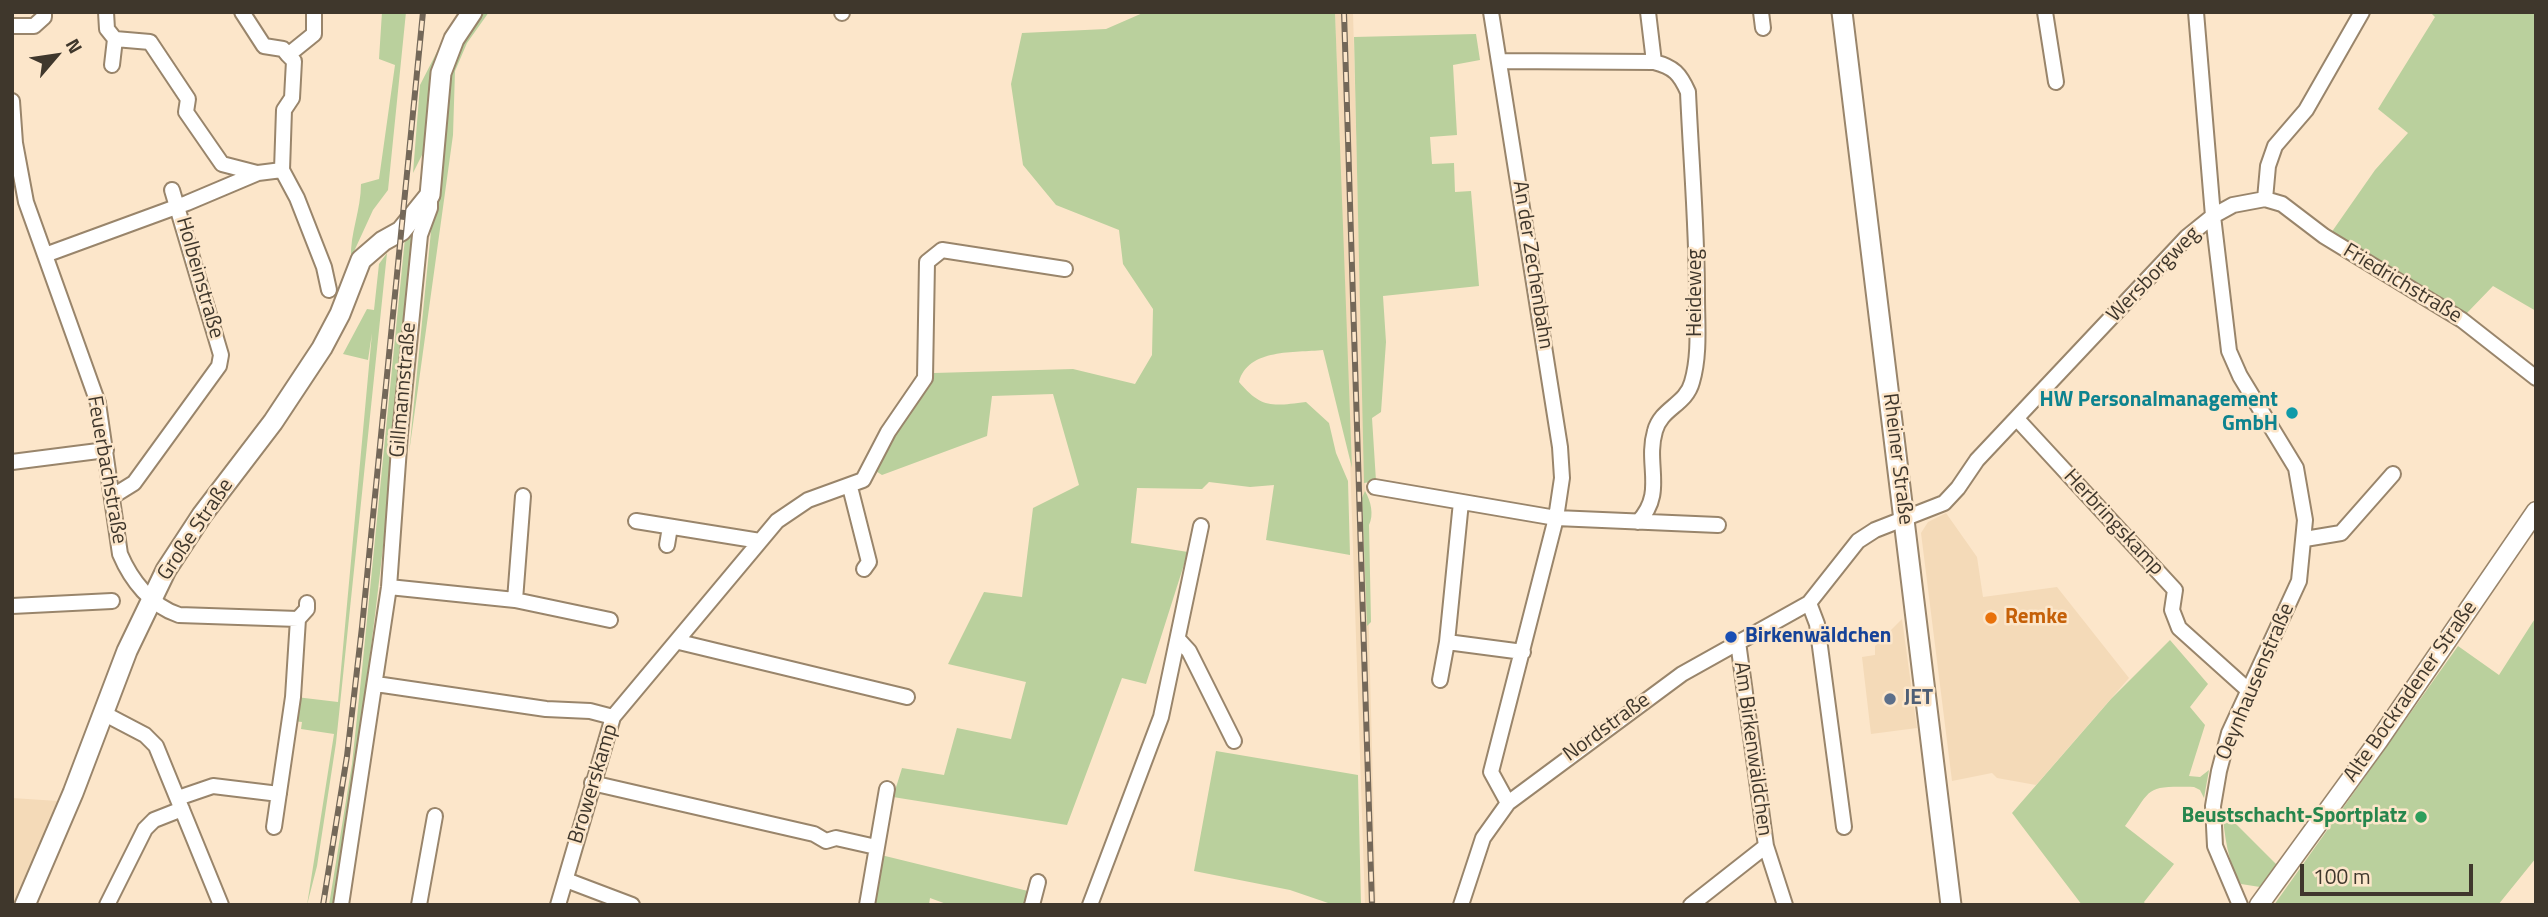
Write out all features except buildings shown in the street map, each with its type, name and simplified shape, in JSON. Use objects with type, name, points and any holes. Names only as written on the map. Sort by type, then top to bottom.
[{"type":"main road","points":[[430,195],[441,74],[454,39],[472,12]]},
{"type":"main road","name":"Rheiner Straße","points":[[1842,12],[1951,905]]},
{"type":"main road","name":"Große Straße","points":[[25,905],[152,598],[202,515],[273,422],[322,348],[340,314],[361,260],[383,241],[401,231],[430,195]]},
{"type":"street","points":[[12,26],[34,26],[44,17],[44,12]]},
{"type":"street","points":[[106,12],[107,29],[115,39],[112,65]]},
{"type":"street","points":[[242,12],[264,47],[283,49],[294,61],[292,98],[284,110],[282,170],[301,208],[324,267],[329,290]]},
{"type":"street","points":[[288,55],[314,34],[314,12]]},
{"type":"street","name":"An der Zechenbahn","points":[[1491,12],[1560,447],[1562,478],[1556,518],[1491,772],[1508,803]]},
{"type":"street","points":[[1499,61],[1654,62],[1648,12]]},
{"type":"street","points":[[1761,12],[1763,28]]},
{"type":"street","points":[[2045,12],[2056,82]]},
{"type":"street","name":"Oeynhausenstraße","points":[[2196,12],[2213,216],[2229,351],[2240,376],[2295,468],[2305,538],[2299,581],[2229,733],[2213,806],[2215,846],[2227,880],[2240,905]]},
{"type":"street","points":[[2265,199],[2268,166],[2275,146],[2306,110],[2359,14]]},
{"type":"street","points":[[115,39],[150,42],[188,99],[186,112],[222,164],[258,173]]},
{"type":"street","name":"Heideweg","points":[[1638,522],[1653,503],[1654,433],[1660,419],[1687,396],[1693,379],[1698,335],[1688,92],[1681,76],[1670,66],[1654,62]]},
{"type":"street","name":"Feuerbachstraße","points":[[12,100],[19,202],[45,255],[97,403],[120,554],[134,581],[163,608],[179,615],[299,619]]},
{"type":"street","points":[[45,255],[258,173],[282,170]]},
{"type":"street","name":"Holbeinstraße","points":[[113,496],[134,483],[219,366],[219,344],[172,190]]},
{"type":"street","name":"Gillmannstraße","points":[[341,905],[389,587],[399,444],[419,235],[430,208],[430,195]]},
{"type":"street","name":"Wersborgweg","points":[[1904,519],[1944,503],[1977,460],[2018,420],[2187,237],[2213,216],[2233,205],[2265,199]]},
{"type":"street","name":"Friedrichstraße","points":[[2265,199],[2282,204],[2323,236],[2462,320],[2536,378]]},
{"type":"street","points":[[864,569],[869,562],[850,487],[863,480],[888,432],[925,378],[927,262],[932,255],[942,250],[1065,269]]},
{"type":"street","name":"Herbringskamp","points":[[2018,420],[2175,590],[2172,610],[2179,628],[2248,690]]},
{"type":"street","points":[[12,462],[106,450]]},
{"type":"street","points":[[2305,538],[2341,533],[2393,474]]},
{"type":"street","name":"Browerskamp","points":[[558,905],[613,717],[789,510],[808,500],[850,487]]},
{"type":"street","points":[[1375,487],[1556,518],[1718,525]]},
{"type":"street","points":[[515,600],[523,496]]},
{"type":"street","points":[[1440,680],[1447,642],[1461,502]]},
{"type":"street","name":"Alte Bockradener Straße","points":[[2259,905],[2379,740],[2536,511]]},
{"type":"street","name":"Nordstraße","points":[[1461,905],[1483,838],[1508,803],[1627,712],[1738,642],[1809,603],[1858,541],[1875,530],[1904,519]]},
{"type":"street","points":[[636,521],[760,541]]},
{"type":"street","points":[[1090,905],[1161,717],[1200,526]]},
{"type":"street","points":[[667,545],[670,527]]},
{"type":"street","points":[[389,587],[515,600],[610,620]]},
{"type":"street","points":[[12,606],[112,601]]},
{"type":"street","points":[[274,827],[293,697],[299,619],[307,609],[307,603]]},
{"type":"street","points":[[1809,603],[1817,624],[1844,827]]},
{"type":"street","points":[[1178,639],[1189,651],[1234,741]]},
{"type":"street","points":[[679,642],[907,697]]},
{"type":"street","points":[[1447,642],[1523,652]]},
{"type":"street","name":"Am Birkenwäldchen","points":[[1691,905],[1766,846],[1738,642]]},
{"type":"street","points":[[376,684],[546,709],[590,711],[613,717]]},
{"type":"street","points":[[103,713],[137,731],[156,746],[221,905]]},
{"type":"street","points":[[592,783],[814,834],[826,841],[836,838],[876,847]]},
{"type":"street","points":[[107,905],[145,829],[180,803],[213,786],[279,794]]},
{"type":"street","points":[[867,905],[887,789]]},
{"type":"street","points":[[419,905],[435,816]]},
{"type":"street","points":[[1766,846],[1785,905]]},
{"type":"street","points":[[566,880],[632,905]]},
{"type":"street","points":[[1032,905],[1038,882]]},
{"type":"shaded area","points":[[1335,12],[1353,12],[1376,905],[1365,905]]},
{"type":"shaded area","points":[[1946,513],[1977,557],[1983,597],[2057,587],[2129,678],[2036,785],[1997,778],[1992,773],[1952,781],[1921,533],[1928,522]]},
{"type":"shaded area","points":[[1902,619],[1917,728],[1871,734],[1862,657],[1875,655],[1875,646]]},
{"type":"shaded area","points":[[12,798],[58,801],[15,905],[12,905]]},
{"type":"green space","points":[[382,12],[406,12],[388,190],[373,210],[351,258],[361,184],[379,179],[395,65],[379,59]]},
{"type":"green space","points":[[463,12],[431,101],[423,153],[413,173],[420,85],[441,44]]},
{"type":"green space","points":[[483,12],[489,12],[467,43],[455,71],[453,135],[409,453],[445,90],[462,42]]},
{"type":"green space","points":[[1145,12],[1335,12],[1352,468],[1323,350],[1286,352],[1262,358],[1244,371],[1239,382],[1254,397],[1268,404],[1306,402],[1329,423],[1336,453],[1348,481],[1350,555],[1266,540],[1274,485],[1250,487],[1209,482],[1202,489],[1137,488],[1131,543],[1188,552],[1146,684],[1122,678],[1067,825],[893,797],[902,768],[944,775],[957,728],[1011,739],[1026,682],[948,664],[984,592],[1022,597],[1033,508],[1079,485],[1053,394],[992,396],[987,436],[882,475],[871,468],[914,398],[934,373],[1073,369],[1135,384],[1152,355],[1153,309],[1123,264],[1119,230],[1056,205],[1023,165],[1011,84],[1022,33],[1106,29]]},
{"type":"green space","points":[[2430,12],[2536,12],[2536,311],[2493,286],[2466,314],[2331,233],[2375,170],[2408,133],[2378,109],[2435,17]]},
{"type":"green space","points":[[1476,34],[1480,60],[1453,65],[1457,135],[1430,137],[1432,164],[1454,163],[1455,192],[1471,191],[1479,286],[1383,296],[1386,342],[1381,412],[1372,418],[1376,481],[1364,483],[1354,37]]},
{"type":"green space","points":[[416,233],[370,653],[347,821],[333,905],[329,905],[352,764],[405,238]]},
{"type":"green space","points":[[387,253],[336,743],[317,866],[307,905],[334,734],[301,729],[302,722],[293,721],[296,697],[338,702],[372,333],[368,360],[343,354],[367,309],[374,310],[379,264]]},
{"type":"green space","points":[[1365,491],[1372,512],[1369,525],[1371,622],[1367,626],[1362,498]]},
{"type":"green space","points":[[2536,617],[2536,858],[2498,905],[2274,905],[2458,646],[2499,675]]},
{"type":"green space","points":[[2170,640],[2208,684],[2190,707],[2205,725],[2189,776],[2200,777],[2209,770],[2204,798],[2200,790],[2194,787],[2157,789],[2146,797],[2125,826],[2174,864],[2144,902],[2146,905],[2082,905],[2012,813],[2111,699]]},
{"type":"green space","points":[[1216,751],[1358,775],[1361,905],[1331,904],[1290,890],[1194,871]]},
{"type":"green space","points":[[2222,810],[2277,865],[2260,887],[2241,884],[2236,875],[2227,848]]},
{"type":"green space","points":[[881,855],[1028,891],[1025,905],[949,905],[930,898],[929,905],[872,905]]},
{"type":"railway","points":[[323,905],[347,756],[362,627],[423,12]]},
{"type":"railway","points":[[1344,12],[1372,905]]},
{"type":"place","name":"HW Personalmanagement GmbH","points":[[2292,413]]},
{"type":"place","name":"Remke","points":[[1991,618]]},
{"type":"place","name":"Birkenwäldchen","points":[[1731,637]]},
{"type":"place","name":"JET","points":[[1890,699]]},
{"type":"place","name":"Beustschacht-Sportplatz","points":[[2421,817]]}]
